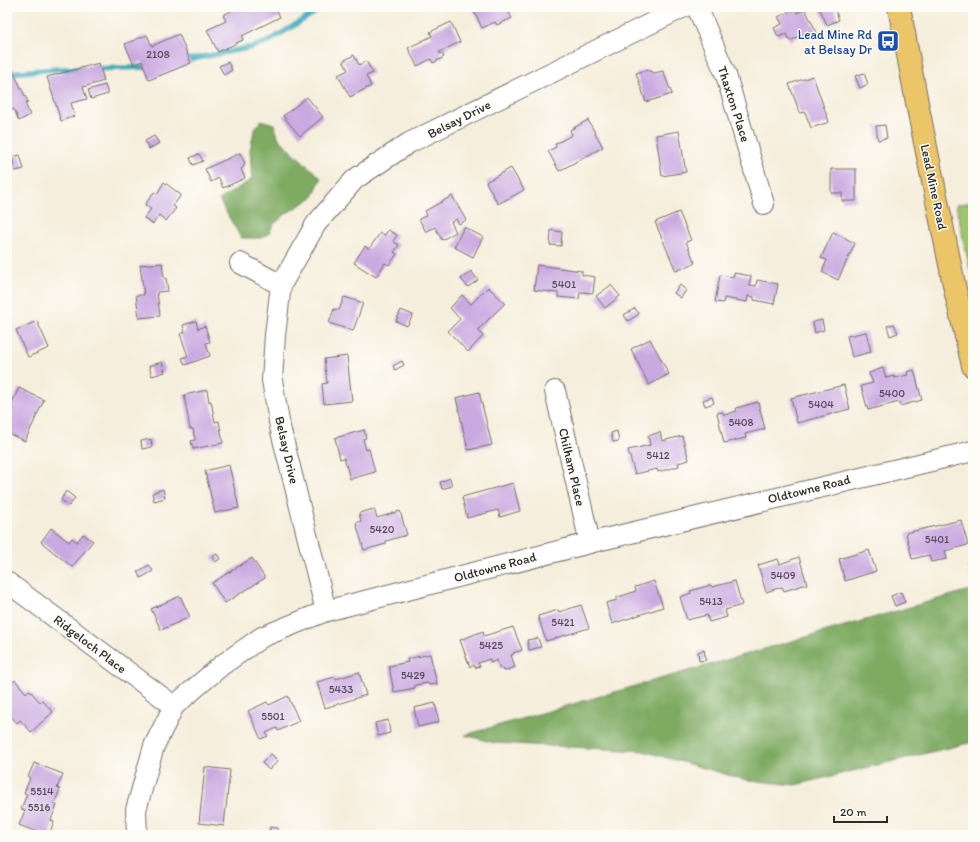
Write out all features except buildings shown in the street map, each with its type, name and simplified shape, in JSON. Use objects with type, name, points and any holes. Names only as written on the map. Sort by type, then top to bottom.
[{"type":"main road","name":"Lead Mine Road","points":[[899,7],[956,294],[973,366]]},
{"type":"street","name":"Belsay Drive","points":[[326,611],[280,427],[272,380],[275,335],[281,286],[316,224],[355,179],[409,143],[684,7]]},
{"type":"street","name":"Thaxton Place","points":[[697,7],[726,75],[764,204]]},
{"type":"street","points":[[240,263],[281,286]]},
{"type":"street","name":"Chilham Place","points":[[555,391],[590,543]]},
{"type":"street","name":"Oldtowne Road","points":[[137,835],[136,810],[154,746],[174,706],[222,665],[262,637],[326,611],[590,543],[973,451]]},
{"type":"street","name":"Ridgeloch Place","points":[[7,582],[174,706]]},
{"type":"green space","points":[[261,120],[274,124],[279,139],[321,178],[313,197],[287,213],[274,224],[269,233],[262,238],[241,238],[219,200],[252,179],[250,150],[254,131]]},
{"type":"green space","points":[[973,201],[973,269],[970,270],[956,205]]},
{"type":"green space","points":[[973,589],[973,742],[795,785],[746,780],[643,751],[494,743],[465,735]]},
{"type":"waterway","points":[[182,61],[253,47],[269,41],[324,7]]},
{"type":"waterway","points":[[93,69],[150,67]]},
{"type":"waterway","points":[[7,73],[55,69],[83,69]]},
{"type":"place","name":"Lead Mine Rd at Belsay Dr","points":[[888,41]]}]
